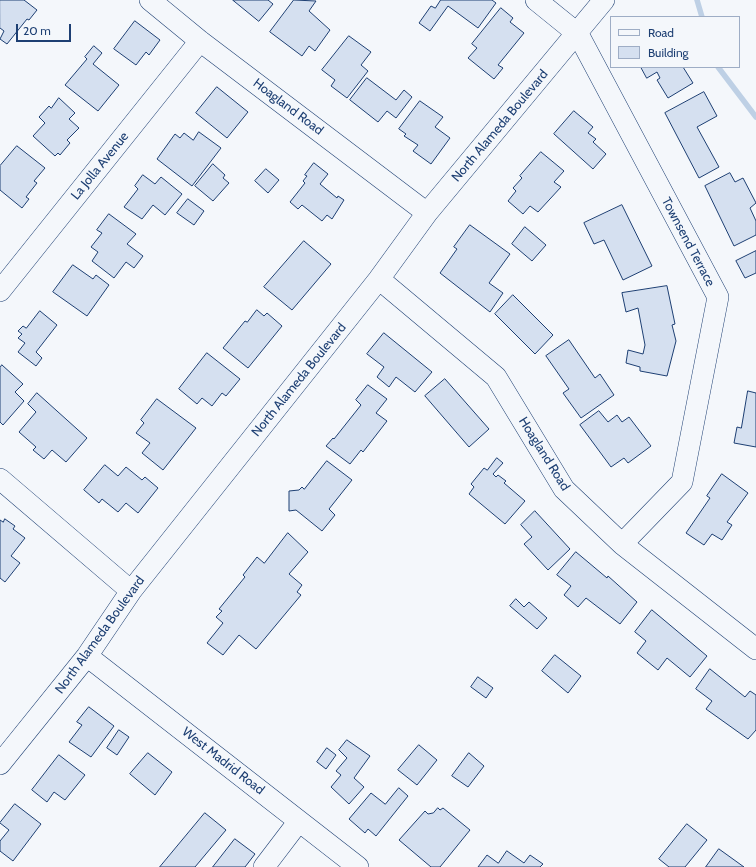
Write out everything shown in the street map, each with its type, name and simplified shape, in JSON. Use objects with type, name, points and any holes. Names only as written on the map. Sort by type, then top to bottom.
[{"type":"street","name":"Hoagland Road","points":[[150,0],[200,41],[427,213]]},
{"type":"street","name":"Townsend Terrace","points":[[536,0],[578,34],[718,297],[682,482],[622,544]]},
{"type":"street","name":"North Alameda Boulevard","points":[[0,764],[88,656],[131,591],[379,280],[427,213],[578,34],[604,0]]},
{"type":"street","name":"La Jolla Avenue","points":[[0,291],[200,41]]},
{"type":"street","name":"Hoagland Road","points":[[379,280],[496,377],[564,490],[622,544],[756,649]]},
{"type":"street","points":[[0,479],[131,591]]},
{"type":"street","name":"West Madrid Road","points":[[88,656],[358,867]]},
{"type":"street","points":[[264,867],[299,821]]},
{"type":"building","points":[[0,0],[24,0],[37,10],[29,20],[27,19],[7,44],[0,39],[4,31],[0,28]]},
{"type":"building","points":[[233,0],[268,0],[273,4],[259,21]]},
{"type":"building","points":[[294,0],[316,1],[309,11],[330,30],[315,51],[309,46],[302,56],[270,32]]},
{"type":"building","points":[[441,0],[492,0],[496,3],[478,28],[448,6],[430,31],[419,23],[431,6],[435,8]]},
{"type":"building","points":[[501,8],[513,18],[510,22],[524,33],[498,65],[503,68],[494,79],[468,58],[477,48],[472,44]]},
{"type":"building","points":[[135,21],[160,40],[149,55],[146,52],[136,65],[114,49]]},
{"type":"building","points":[[349,36],[371,52],[361,65],[368,71],[347,98],[331,86],[335,80],[322,70]]},
{"type":"building","points":[[94,46],[102,53],[93,64],[119,85],[98,111],[65,85],[87,59],[85,57]]},
{"type":"building","points":[[642,68],[684,68],[693,83],[668,98],[657,80],[660,78],[657,72],[647,78]]},
{"type":"building","points":[[367,78],[396,100],[404,90],[412,97],[396,118],[387,111],[378,122],[350,100]]},
{"type":"building","points":[[217,87],[248,112],[227,138],[196,113]]},
{"type":"building","points":[[704,92],[717,116],[697,127],[719,167],[699,178],[665,113]]},
{"type":"building","points":[[59,98],[75,113],[69,119],[79,128],[67,140],[70,143],[60,155],[58,153],[55,156],[33,136],[45,123],[39,117],[49,106],[51,108]]},
{"type":"building","points":[[420,101],[443,117],[435,127],[450,138],[431,164],[413,151],[418,145],[404,136],[406,134],[399,129]]},
{"type":"building","points":[[574,111],[593,127],[588,133],[596,139],[593,142],[606,154],[593,169],[554,134]]},
{"type":"building","points":[[199,132],[221,148],[192,186],[157,159],[175,134],[180,138],[184,133],[193,140]]},
{"type":"building","points":[[17,146],[45,168],[34,181],[37,183],[26,197],[29,199],[22,208],[0,190],[0,166]]},
{"type":"building","points":[[541,152],[564,171],[554,182],[561,187],[538,212],[530,206],[523,214],[508,201],[516,191],[513,188],[522,178],[520,176]]},
{"type":"building","points":[[314,163],[328,174],[320,184],[337,198],[338,196],[344,200],[332,219],[327,215],[322,221],[302,205],[298,209],[290,202],[305,183],[303,181],[307,176],[305,175]]},
{"type":"building","points":[[213,164],[225,175],[223,178],[229,183],[213,201],[195,186]]},
{"type":"building","points":[[266,169],[279,180],[268,193],[255,181]]},
{"type":"building","points":[[730,173],[735,182],[743,178],[756,203],[750,208],[756,221],[756,235],[734,246],[705,186]]},
{"type":"building","points":[[143,175],[155,184],[161,177],[182,194],[165,215],[153,205],[142,219],[124,207],[138,189],[135,186]]},
{"type":"building","points":[[188,199],[204,211],[194,225],[177,213]]},
{"type":"building","points":[[622,205],[652,266],[623,280],[604,240],[594,244],[584,223]]},
{"type":"building","points":[[109,214],[136,234],[127,244],[143,256],[134,268],[126,262],[114,278],[92,261],[98,252],[91,247],[102,233],[97,230]]},
{"type":"building","points":[[470,225],[510,254],[489,283],[503,293],[490,312],[440,273],[457,249],[454,247]]},
{"type":"building","points":[[525,227],[546,245],[532,261],[512,244]]},
{"type":"building","points":[[304,241],[331,264],[292,310],[264,287]]},
{"type":"building","points":[[756,251],[756,273],[745,278],[736,261]]},
{"type":"building","points":[[73,265],[93,279],[96,275],[109,285],[87,316],[53,292]]},
{"type":"building","points":[[667,286],[675,324],[672,325],[676,341],[667,376],[640,371],[640,367],[626,363],[628,350],[643,354],[645,345],[638,308],[626,312],[622,293]]},
{"type":"building","points":[[513,295],[553,335],[535,354],[495,314]]},
{"type":"building","points":[[257,310],[264,316],[267,313],[282,326],[248,368],[223,348],[245,321],[247,322]]},
{"type":"building","points":[[40,311],[57,325],[36,352],[42,358],[36,366],[18,352],[25,343],[18,338],[22,334],[18,331],[23,326],[26,328]]},
{"type":"building","points":[[384,333],[432,372],[415,392],[396,377],[389,387],[377,377],[384,367],[367,354]]},
{"type":"building","points":[[569,340],[595,378],[600,374],[614,395],[581,418],[563,393],[569,389],[546,356]]},
{"type":"building","points":[[207,353],[240,379],[226,396],[222,393],[212,406],[202,398],[197,404],[179,389]]},
{"type":"building","points":[[2,365],[23,384],[15,392],[24,401],[3,425],[0,422],[0,368]]},
{"type":"building","points":[[445,379],[489,429],[469,447],[425,396]]},
{"type":"building","points":[[368,385],[387,399],[376,413],[387,421],[363,452],[361,450],[350,464],[326,446],[333,438],[334,439],[361,405],[356,400]]},
{"type":"building","points":[[748,391],[756,393],[756,447],[734,443],[737,427],[741,428]]},
{"type":"building","points":[[37,393],[87,438],[66,462],[52,450],[44,459],[33,450],[36,447],[19,432],[36,412],[28,404]]},
{"type":"building","points":[[157,399],[196,428],[163,470],[142,453],[150,443],[136,433],[144,423],[141,420]]},
{"type":"building","points":[[599,411],[608,422],[617,415],[622,422],[629,417],[651,446],[628,463],[624,458],[611,467],[580,425]]},
{"type":"building","points":[[497,458],[503,463],[493,474],[496,477],[498,475],[506,481],[504,483],[525,501],[505,524],[469,494],[474,487],[471,484],[484,468],[487,470]]},
{"type":"building","points":[[327,461],[352,480],[329,509],[335,515],[322,531],[296,510],[289,511],[289,491],[299,490],[302,487],[304,489]]},
{"type":"building","points":[[105,465],[118,476],[126,467],[142,480],[145,477],[158,488],[138,513],[126,503],[118,512],[102,499],[99,503],[84,490]]},
{"type":"building","points":[[722,474],[748,493],[727,522],[732,525],[722,540],[712,534],[704,545],[686,533],[710,498],[707,496]]},
{"type":"building","points":[[535,511],[570,549],[548,570],[524,544],[532,537],[521,525]]},
{"type":"building","points":[[5,519],[15,526],[13,529],[25,538],[11,556],[20,563],[5,582],[0,578],[0,520],[3,522]]},
{"type":"building","points":[[288,533],[308,552],[289,574],[302,585],[297,592],[301,595],[256,649],[239,635],[223,655],[207,643],[223,623],[216,617],[222,611],[219,609],[245,577],[243,575],[257,557],[264,563]]},
{"type":"building","points":[[576,552],[607,578],[608,576],[637,602],[620,624],[586,598],[578,607],[564,595],[571,586],[557,575]]},
{"type":"building","points":[[516,599],[524,607],[529,602],[547,618],[537,629],[510,606]]},
{"type":"building","points":[[652,610],[707,656],[690,677],[667,658],[658,670],[637,653],[646,641],[635,632]]},
{"type":"building","points":[[555,655],[581,676],[568,693],[542,671]]},
{"type":"building","points":[[710,669],[745,697],[750,691],[756,695],[756,730],[748,739],[706,709],[712,701],[696,689]]},
{"type":"building","points":[[478,677],[493,688],[486,698],[471,687]]},
{"type":"building","points":[[89,707],[114,726],[91,757],[69,742],[82,725],[77,722]]},
{"type":"building","points":[[119,730],[129,737],[117,755],[107,748]]},
{"type":"building","points":[[347,740],[370,756],[354,778],[364,787],[349,804],[331,787],[341,775],[336,771],[347,758],[339,750]]},
{"type":"building","points":[[419,745],[437,760],[417,785],[398,770]]},
{"type":"building","points":[[327,748],[336,755],[326,769],[317,762]]},
{"type":"building","points":[[148,753],[172,772],[155,795],[130,774]]},
{"type":"building","points":[[469,753],[484,766],[468,787],[452,776]]},
{"type":"building","points":[[59,755],[85,775],[65,800],[54,792],[47,802],[32,790]]},
{"type":"building","points":[[399,788],[408,796],[376,836],[368,829],[365,833],[349,819],[371,793],[385,804]]},
{"type":"building","points":[[15,804],[41,824],[13,861],[0,851],[0,841],[9,830],[0,823]]},
{"type":"building","points":[[438,808],[440,810],[443,808],[470,830],[440,867],[431,867],[399,840],[425,811],[428,814],[433,813]]},
{"type":"building","points":[[205,813],[226,830],[195,867],[160,867]]},
{"type":"building","points":[[687,824],[707,840],[685,867],[669,867],[659,859]]},
{"type":"building","points":[[235,839],[255,854],[245,867],[213,867]]},
{"type":"building","points":[[719,849],[744,867],[706,867]]},
{"type":"building","points":[[507,851],[524,863],[530,855],[543,864],[540,867],[478,867],[487,855],[498,863]]},
{"type":"waterway","points":[[697,0],[702,16]]},
{"type":"waterway","points":[[719,68],[756,117]]}]
